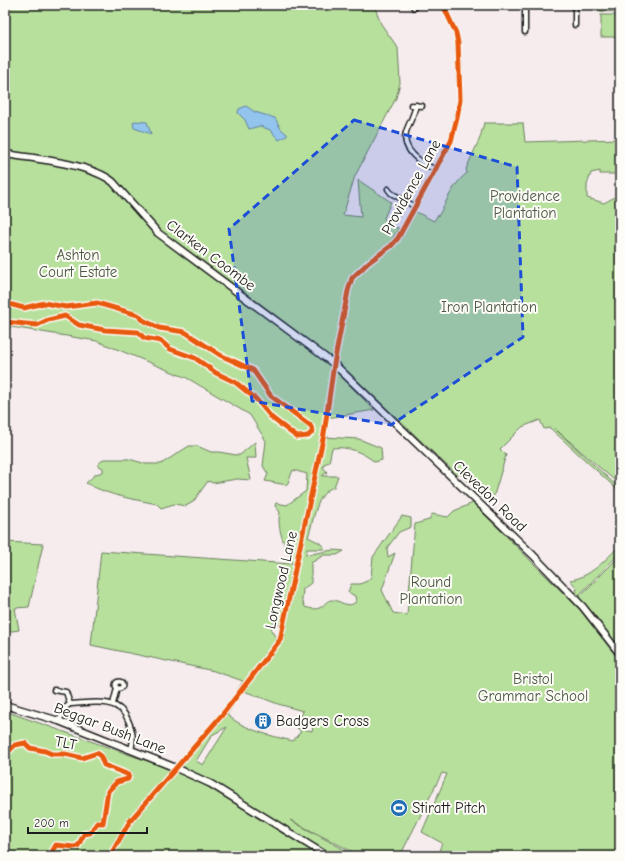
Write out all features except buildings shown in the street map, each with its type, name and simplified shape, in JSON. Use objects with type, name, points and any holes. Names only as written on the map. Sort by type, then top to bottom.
[{"type":"main road","name":"Clarken Coombe","points":[[5,154],[54,161],[108,177],[125,194],[158,233],[334,364]]},
{"type":"main road","name":"Clevedon Road","points":[[334,364],[533,555],[583,607],[620,654]]},
{"type":"main road","name":"Beggar Bush Lane","points":[[5,705],[59,721],[176,768],[211,784],[327,856]]},
{"type":"street","name":"Providence Lane","points":[[334,364],[348,291],[352,278],[368,262],[391,246],[398,238],[453,136],[460,100],[458,43],[456,33],[443,5]]},
{"type":"street","points":[[525,5],[522,25],[525,32]]},
{"type":"street","points":[[575,5],[575,26]]},
{"type":"street","points":[[411,105],[422,106]]},
{"type":"street","points":[[416,105],[406,132],[406,141],[418,161],[434,169]]},
{"type":"street","points":[[388,189],[391,193],[414,206]]},
{"type":"street","name":"Longwood Lane","points":[[110,856],[130,821],[222,714],[280,640],[324,434],[334,364]]},
{"type":"street","points":[[113,704],[117,688]]},
{"type":"street","points":[[54,690],[66,692],[70,704]]},
{"type":"street","points":[[59,721],[66,707],[70,704],[96,702],[113,704],[124,711],[131,726],[134,738],[131,750]]},
{"type":"highlighted area","points":[[354,120],[517,167],[523,337],[391,425],[252,401],[229,229]]},
{"type":"green space","points":[[5,5],[374,5],[381,24],[398,48],[400,83],[396,98],[355,176],[343,215],[361,217],[358,180],[391,202],[384,218],[390,227],[399,228],[387,247],[389,250],[401,240],[416,212],[434,221],[439,215],[455,187],[467,173],[466,169],[480,138],[484,123],[523,123],[525,142],[620,139],[620,174],[600,174],[600,171],[591,173],[587,185],[587,198],[604,203],[620,194],[620,485],[554,428],[620,489],[620,492],[550,428],[544,429],[540,420],[522,427],[500,449],[506,455],[492,502],[477,488],[473,487],[473,484],[469,480],[467,481],[461,474],[457,475],[341,365],[327,354],[326,361],[374,410],[327,418],[324,437],[359,439],[381,448],[382,460],[375,462],[355,450],[332,448],[329,462],[324,464],[323,467],[327,472],[322,476],[338,476],[334,487],[328,490],[319,501],[308,537],[320,543],[325,549],[307,549],[306,555],[333,550],[344,551],[337,555],[324,555],[311,563],[311,583],[303,589],[302,600],[305,607],[312,609],[320,608],[330,600],[347,605],[356,602],[355,596],[348,592],[351,584],[360,584],[367,581],[371,577],[373,557],[402,516],[411,518],[411,527],[399,532],[387,548],[388,557],[395,553],[382,590],[393,613],[407,615],[415,524],[429,520],[432,514],[448,517],[454,511],[473,503],[580,610],[620,661],[620,856],[437,856],[442,843],[422,832],[447,774],[442,773],[400,856],[361,856],[290,820],[356,856],[331,856],[250,804],[178,764],[218,718],[243,681],[214,671],[91,645],[101,551],[292,564],[280,532],[280,512],[275,506],[276,503],[287,505],[306,491],[307,474],[293,470],[287,485],[265,481],[268,474],[263,466],[266,441],[250,415],[187,378],[97,341],[5,326]],"holes":[[[275,619],[284,632],[280,644],[271,630]],[[244,691],[278,704],[303,711],[301,717],[315,718],[312,731],[297,728],[301,731],[293,741],[267,735],[242,725],[227,715]],[[227,727],[203,765],[196,761],[212,735]]]},
{"type":"green space","points":[[599,5],[620,5],[620,12],[599,11]]},
{"type":"green space","points":[[601,15],[620,15],[620,37],[601,37]]},
{"type":"green space","points":[[255,442],[256,458],[246,458],[251,480],[237,479],[213,483],[208,481],[193,502],[186,506],[174,504],[161,508],[157,504],[112,494],[86,483],[96,474],[103,472],[103,468],[97,465],[104,459],[129,459],[146,464],[161,464],[189,446],[197,446],[211,452],[240,455]]},
{"type":"green space","points":[[5,542],[43,544],[29,607],[15,608],[19,630],[5,632]]},
{"type":"green space","points":[[620,545],[620,553],[579,595],[576,592],[577,588],[570,580],[584,576],[591,572]]},
{"type":"green space","points":[[620,556],[620,648],[578,598]]},
{"type":"green space","points":[[5,711],[190,776],[320,856],[5,856]]},
{"type":"water","points":[[246,106],[255,112],[275,118],[287,136],[279,140],[270,130],[260,126],[249,129],[245,120],[238,113],[239,109]]},
{"type":"water","points":[[135,121],[147,122],[151,134],[134,128],[133,123]]},
{"type":"cycle path","points":[[110,856],[130,821],[222,715],[280,640],[324,434],[334,364],[348,291],[352,278],[369,262],[391,246],[398,238],[451,141],[457,118],[460,100],[458,43],[456,33],[443,5]]},
{"type":"cycle path","points":[[5,303],[24,308],[44,303],[66,307],[97,303],[138,315],[143,320],[159,328],[185,332],[220,355],[253,370],[271,396],[310,425],[313,431],[308,436],[297,437],[272,418],[256,399],[235,382],[216,373],[195,358],[170,349],[161,341],[144,338],[138,332],[105,330],[79,325],[65,316],[48,320],[37,325],[5,322]]},
{"type":"cycle path","name":"TLT","points":[[5,755],[15,745],[25,743],[30,748],[52,754],[65,754],[82,758],[97,753],[100,755],[104,765],[129,775],[128,779],[117,782],[108,791],[103,823],[97,823],[90,833],[84,834],[78,846],[56,845],[53,850],[55,856]]},
{"type":"place","name":"Badgers Cross","points":[[263,721]]},
{"type":"place","name":"Stiratt Pitch","points":[[399,808]]},
{"type":"park label","name":"Providence Plantation","points":[[525,204]]},
{"type":"park label","name":"Ashton Court Estate","points":[[78,264]]},
{"type":"park label","name":"Iron Plantation","points":[[489,307]]},
{"type":"park label","name":"Round Plantation","points":[[431,590]]},
{"type":"park label","name":"Bristol Grammar School","points":[[533,688]]}]
